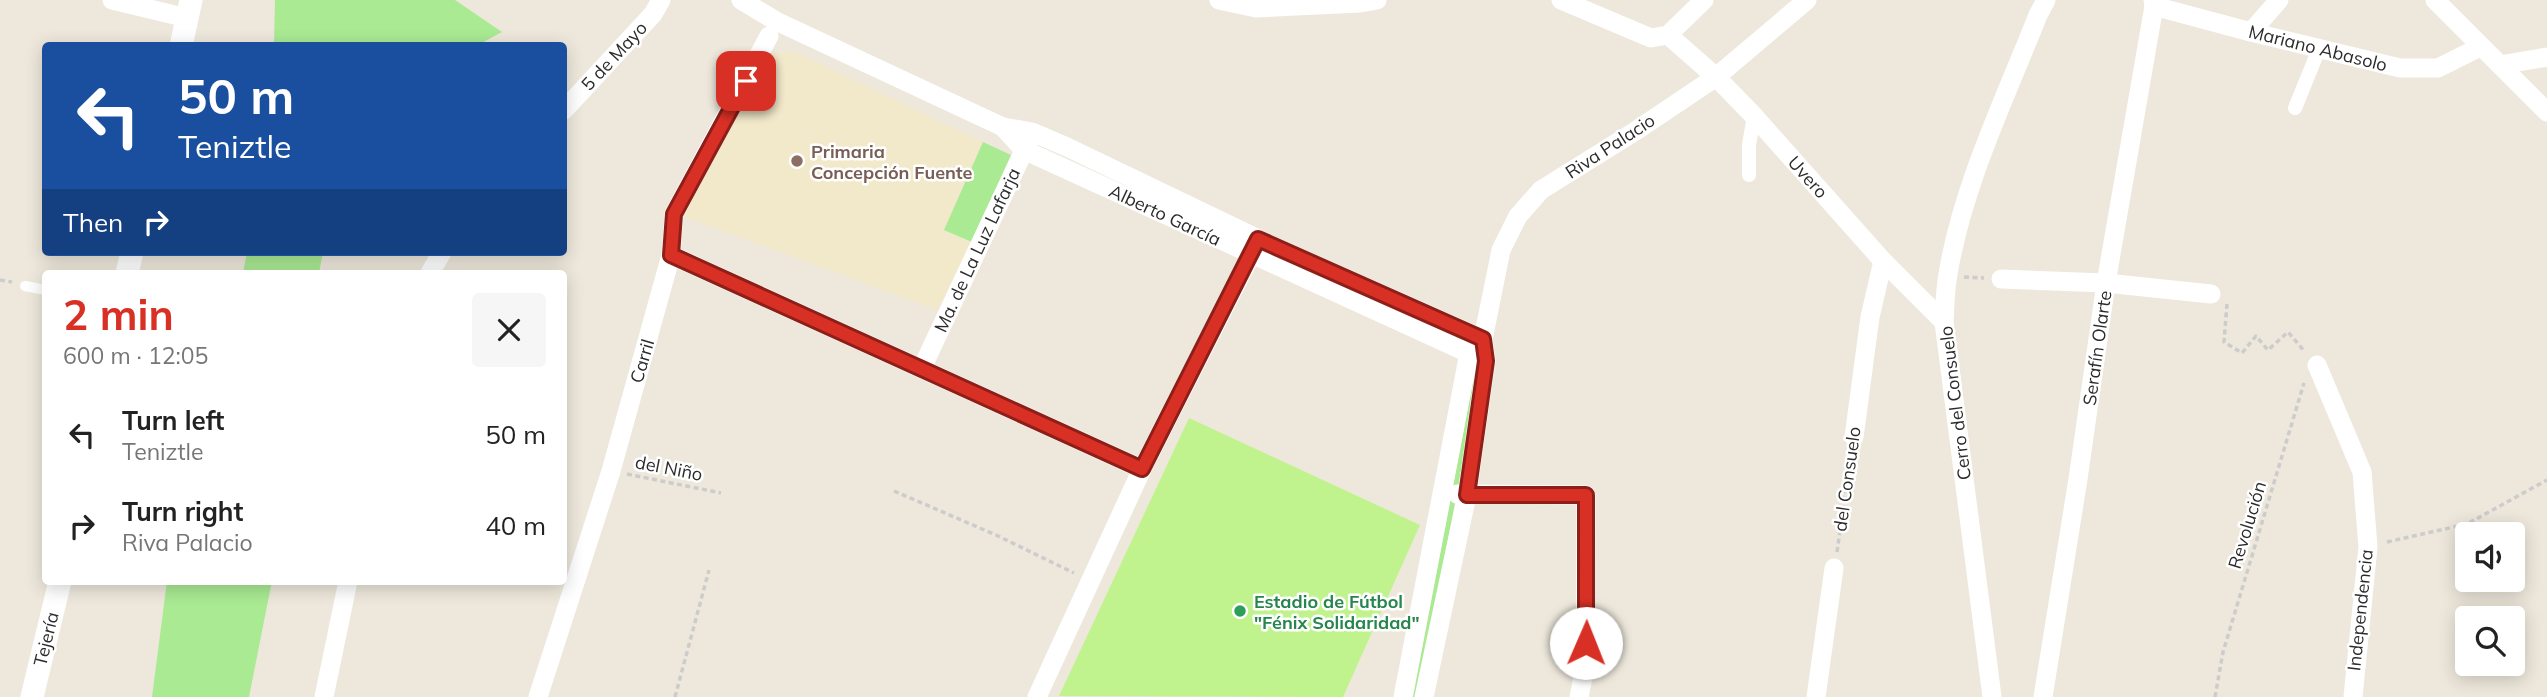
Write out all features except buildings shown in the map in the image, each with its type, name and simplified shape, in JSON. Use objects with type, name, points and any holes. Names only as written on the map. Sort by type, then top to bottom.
[{"type":"street","points":[[112,0],[189,9],[182,42]]},
{"type":"street","name":"5 de Mayo","points":[[567,107],[653,14],[661,0]]},
{"type":"street","name":"Alberto García","points":[[741,0],[776,21],[1028,141],[1479,351]]},
{"type":"street","points":[[1219,0],[1256,8],[1377,0]]},
{"type":"street","points":[[1561,0],[1651,38],[1668,35],[1704,0]]},
{"type":"street","name":"Riva Palacio","points":[[1403,697],[1442,494],[1479,351],[1501,250],[1518,216],[1541,190],[1716,77],[1807,0]]},
{"type":"street","name":"Cerro del Consuelo","points":[[1992,697],[1944,322],[1947,276],[1959,223],[1982,155],[2046,0]]},
{"type":"street","points":[[2251,32],[2279,0]]},
{"type":"street","points":[[2435,0],[2547,112]]},
{"type":"street","name":"Mariano Abasolo","points":[[2153,3],[2251,32],[2400,68],[2438,68],[2480,47]]},
{"type":"street","name":"Serafín Olarte","points":[[2043,697],[2106,283],[2153,3]]},
{"type":"street","name":"Uvero","points":[[1668,35],[1716,77],[1754,116],[1883,261],[1944,322]]},
{"type":"street","name":"Carril","points":[[538,697],[611,471],[671,255],[674,214],[769,36]]},
{"type":"street","points":[[2295,108],[2319,48]]},
{"type":"street","points":[[2500,65],[2547,57]]},
{"type":"street","points":[[1749,175],[1749,145],[1754,116]]},
{"type":"street","name":"Ma. de La Luz Lafarja","points":[[922,368],[1028,141]]},
{"type":"street","points":[[1037,697],[1142,469],[1255,247]]},
{"type":"street","points":[[671,255],[1142,469]]},
{"type":"street","name":"del Consuelo","points":[[1854,437],[1870,317],[1883,261]]},
{"type":"street","points":[[2001,279],[2106,283],[2211,294]]},
{"type":"street","name":"Riva Palacio","points":[[1424,697],[1467,495],[1479,351]]},
{"type":"street","name":"Independencia","points":[[2317,365],[2362,472],[2368,547],[2353,697]]},
{"type":"street","points":[[1442,494],[1586,495],[1585,667],[1579,697]]},
{"type":"street","points":[[1816,697],[1834,568]]},
{"type":"street","name":"Tejería","points":[[32,697],[59,585]]},
{"type":"street","points":[[324,697],[347,585]]},
{"type":"lane","points":[[25,286],[42,289]]},
{"type":"path","points":[[1947,276],[2001,279]]},
{"type":"path","points":[[2211,294],[2227,304],[2224,342],[2242,353],[2256,336],[2268,350],[2288,332],[2317,365]]},
{"type":"path","name":"Revolución","points":[[2215,697],[2223,652],[2304,382],[2317,365]]},
{"type":"path","name":"del Consuelo","points":[[1834,568],[1854,437]]},
{"type":"path","name":"del Niño","points":[[611,471],[721,493]]},
{"type":"path","points":[[2368,547],[2467,524],[2547,480]]},
{"type":"path","points":[[894,491],[996,535],[1089,581]]},
{"type":"path","points":[[675,697],[709,570]]},
{"type":"shaded area","name":"Primaria Concepción Fuente","points":[[793,51],[983,142],[944,230],[972,242],[937,310],[682,216],[759,65],[777,52]]},
{"type":"green space","points":[[275,0],[455,0],[502,32],[484,42],[274,42]]},
{"type":"green space","points":[[983,142],[1011,155],[972,242],[944,230]]},
{"type":"green space","points":[[246,256],[322,256],[320,270],[244,270]]},
{"type":"green space","points":[[1473,380],[1478,381],[1418,697],[1413,697]]},
{"type":"green space","name":"Estadio de Fútbol \"Fénix Solidaridad\"","points":[[1189,418],[1420,525],[1343,697],[1059,696]]},
{"type":"green space","points":[[166,585],[271,585],[249,697],[152,697]]},
{"type":"place","name":"Primaria Concepción Fuente","points":[[797,161]]},
{"type":"place","name":"Estadio de Fútbol \"Fénix Solidaridad\"","points":[[1240,611]]},
{"type":"route","points":[[746,81],[674,214],[671,255],[1142,469],[1258,239],[1483,339],[1486,361],[1467,495],[1586,495],[1586,643]]}]
